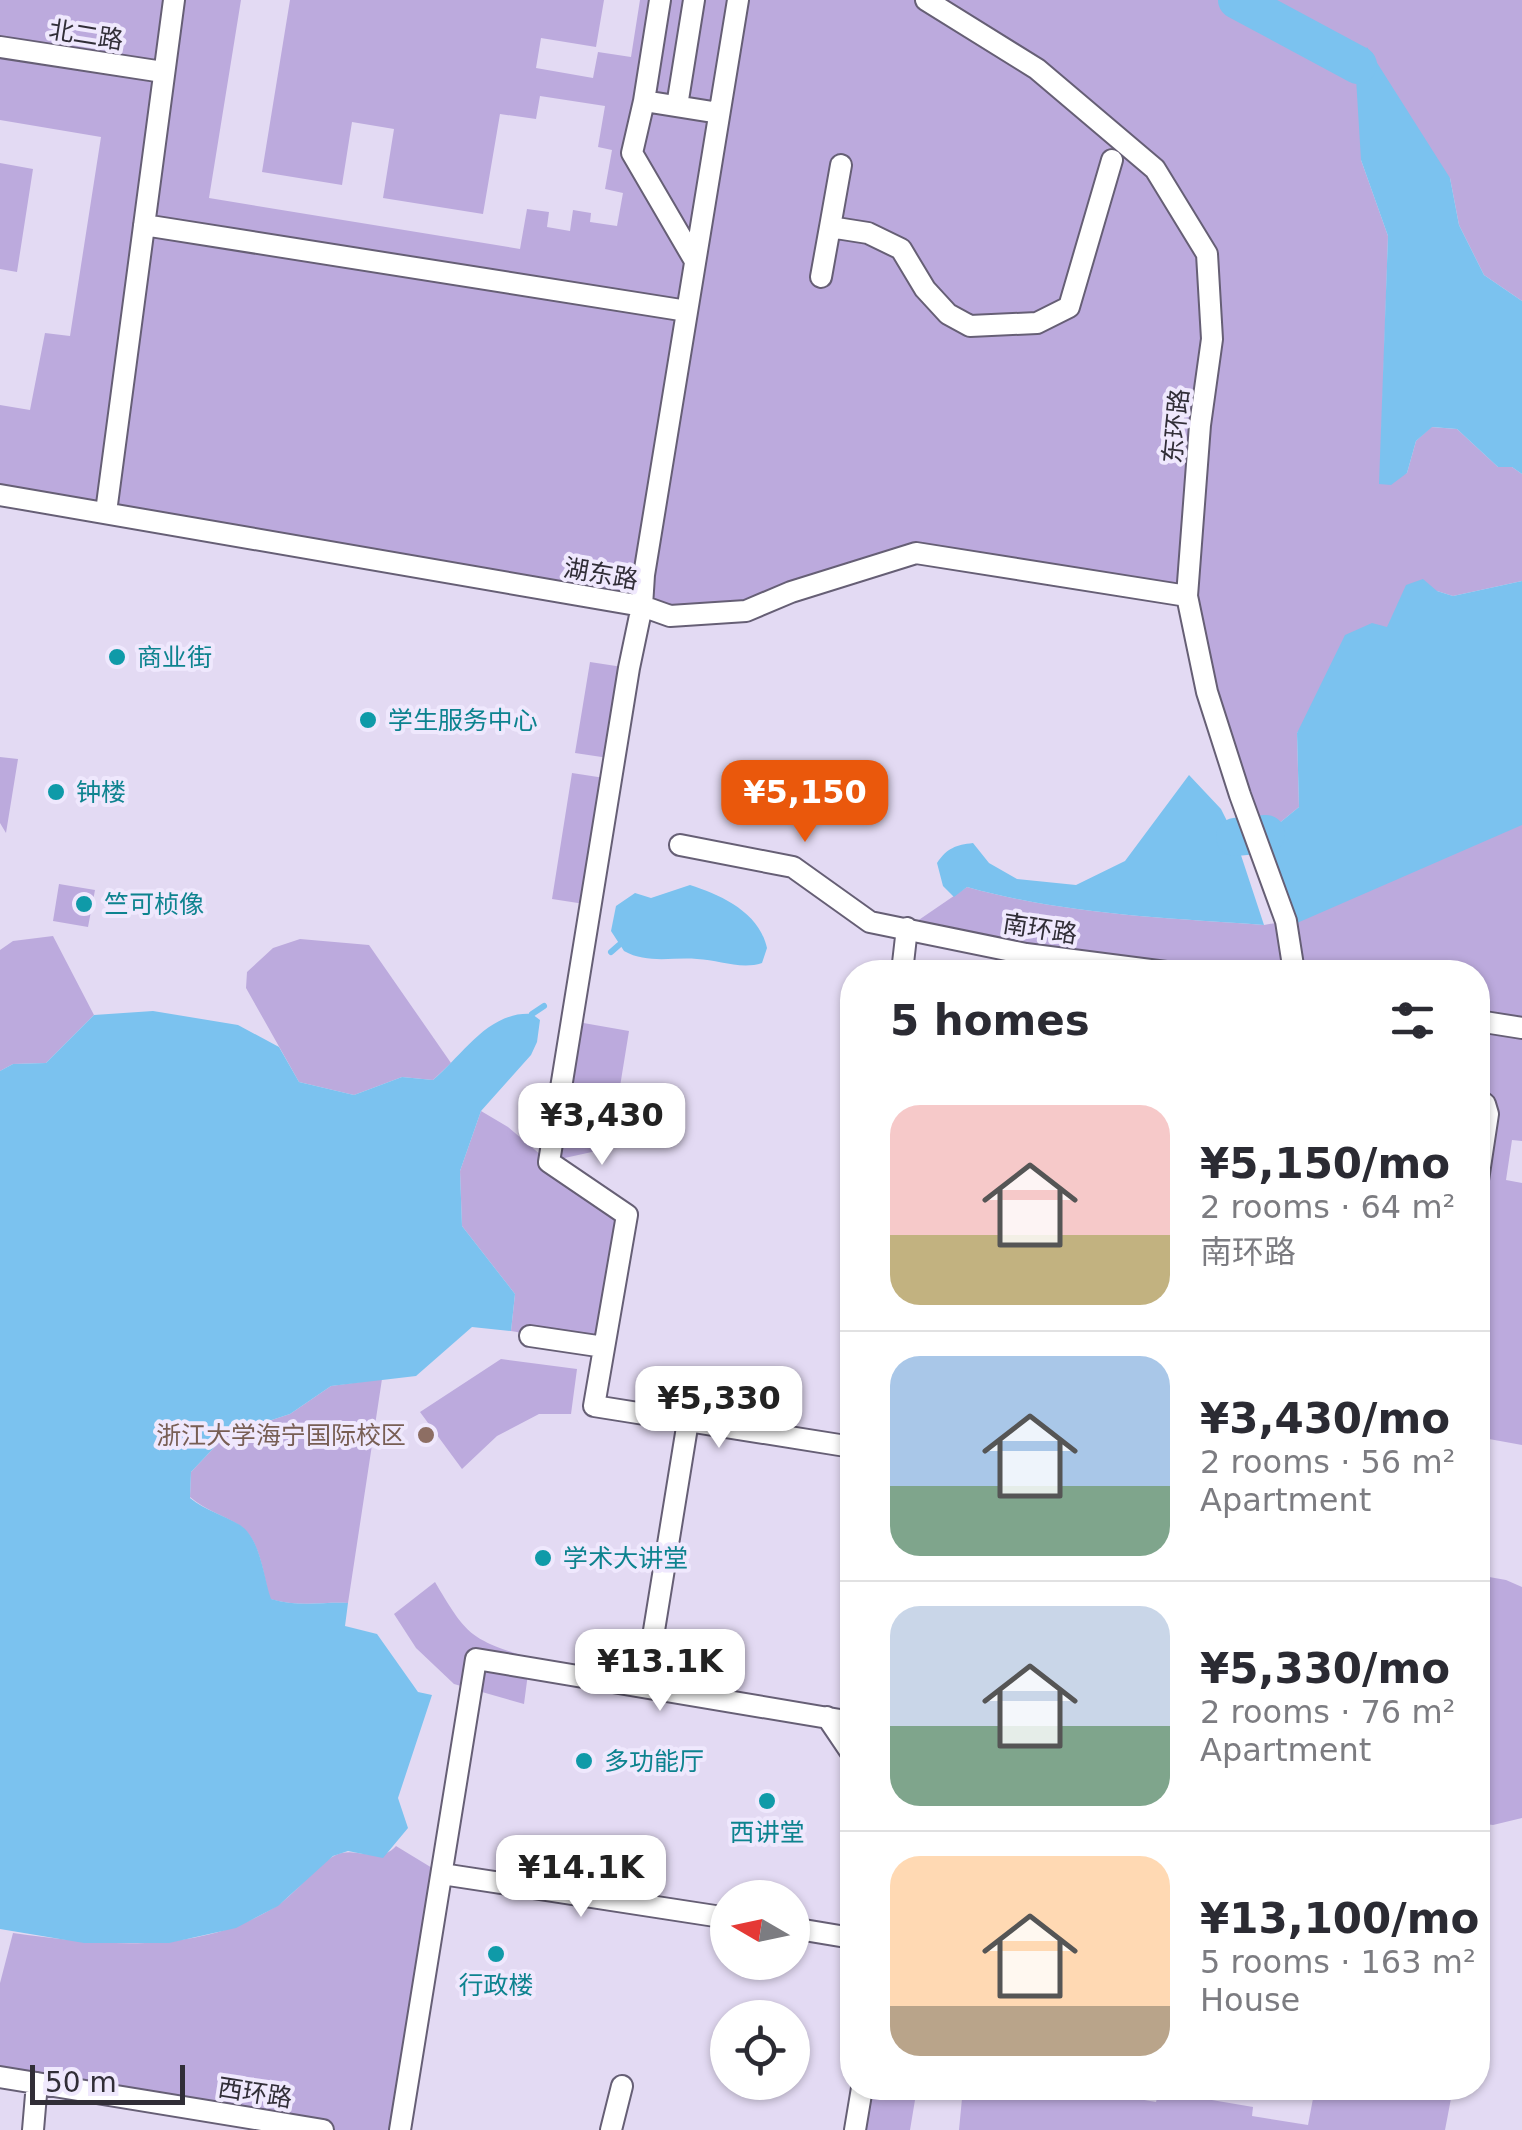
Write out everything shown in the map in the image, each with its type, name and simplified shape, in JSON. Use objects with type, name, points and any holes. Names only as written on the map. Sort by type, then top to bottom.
[{"type":"street","points":[[660,0],[632,154],[695,261]]},
{"type":"street","points":[[678,106],[694,0]]},
{"type":"street","points":[[738,0],[550,1162],[627,1215],[594,1406],[840,1445]]},
{"type":"street","name":"东环路","points":[[926,0],[1037,69],[1156,169],[1206,254],[1212,339],[1200,425],[1186,596],[1207,692],[1286,921],[1292,960]]},
{"type":"street","points":[[106,512],[171,5]]},
{"type":"street","name":"北二路","points":[[0,47],[163,72]]},
{"type":"street","points":[[644,101],[719,113]]},
{"type":"street","points":[[830,227],[868,234],[901,249],[925,288],[948,314],[970,326],[1038,323],[1069,307],[1112,160]]},
{"type":"street","points":[[822,277],[841,165]]},
{"type":"street","points":[[144,225],[687,311]]},
{"type":"street","name":"湖东路","points":[[0,495],[642,606],[670,616],[746,611],[791,592],[916,553],[1186,596]]},
{"type":"street","name":"南环路","points":[[680,845],[793,867],[870,922],[908,928],[1015,960]]},
{"type":"street","points":[[904,960],[908,928]]},
{"type":"street","points":[[1490,1023],[1522,1028]]},
{"type":"street","points":[[530,1336],[604,1347]]},
{"type":"street","points":[[645,1686],[688,1421]]},
{"type":"street","points":[[400,2130],[476,1658],[840,1720]]},
{"type":"street","points":[[827,1717],[840,1736]]},
{"type":"street","points":[[442,1874],[710,1915]]},
{"type":"street","points":[[810,1931],[840,1936]]},
{"type":"street","name":"西环路","points":[[0,2076],[323,2130]]},
{"type":"street","points":[[33,2130],[37,2082]]},
{"type":"street","points":[[612,2130],[622,2086]]},
{"type":"street","points":[[855,2130],[860,2100]]},
{"type":"shaded area","points":[[0,0],[241,0],[209,198],[520,249],[527,209],[549,212],[547,227],[570,231],[573,210],[591,213],[590,222],[617,226],[623,193],[605,189],[612,150],[598,147],[605,106],[540,96],[536,119],[500,114],[483,214],[383,198],[394,129],[352,122],[342,185],[262,172],[290,0],[604,0],[596,47],[541,38],[536,68],[593,78],[598,52],[631,57],[640,0],[1522,0],[1522,301],[1484,275],[1459,225],[1450,178],[1361,160],[1388,236],[1380,483],[1407,473],[1416,441],[1431,427],[1457,429],[1498,467],[1512,467],[1522,474],[1522,581],[1453,596],[1437,591],[1387,628],[1297,733],[1299,807],[1266,834],[1240,795],[1186,596],[916,553],[791,592],[670,616],[0,495],[0,405],[30,410],[45,333],[70,336],[101,137],[0,120]]},
{"type":"shaded area","points":[[0,163],[33,169],[17,272],[0,269]]},
{"type":"shaded area","points":[[590,662],[629,668],[615,759],[575,753]]},
{"type":"shaded area","points":[[0,757],[18,759],[6,833],[0,823]]},
{"type":"shaded area","points":[[572,773],[611,779],[591,905],[552,899]]},
{"type":"shaded area","points":[[1522,824],[1522,1141],[1512,1140],[1506,1180],[1522,1183],[1522,1445],[1490,1439],[1490,960],[1025,960],[1026,955],[907,928],[967,887],[1040,903],[1151,917],[1264,925],[1286,921]]},
{"type":"shaded area","points":[[59,884],[95,890],[88,927],[53,921]]},
{"type":"shaded area","points":[[53,936],[94,1015],[46,1063],[13,1064],[0,1071],[0,950],[13,941]]},
{"type":"shaded area","points":[[300,939],[369,945],[451,1063],[433,1080],[402,1077],[354,1095],[299,1082],[246,988],[247,972],[273,948]]},
{"type":"shaded area","points":[[572,1021],[629,1031],[610,1148],[551,1161],[627,1215],[604,1347],[511,1331],[515,1294],[462,1226],[460,1171],[481,1111],[508,1127],[548,1161]]},
{"type":"shaded area","points":[[501,1359],[577,1369],[571,1414],[539,1414],[497,1436],[462,1469],[420,1412]]},
{"type":"shaded area","points":[[382,1379],[348,1603],[299,1604],[270,1599],[252,1539],[239,1525],[190,1497],[191,1472],[226,1435],[290,1414],[331,1386]]},
{"type":"shaded area","points":[[1490,1577],[1522,1587],[1522,1818],[1493,1825]]},
{"type":"shaded area","points":[[435,1582],[472,1633],[494,1646],[530,1658],[524,1704],[454,1684],[416,1648],[394,1614]]},
{"type":"shaded area","points":[[396,1846],[442,1874],[400,2130],[323,2130],[0,2077],[0,1983],[13,1933],[147,1943],[213,1933],[275,1907],[332,1857],[349,1852],[381,1855]]},
{"type":"shaded area","points":[[860,2100],[915,2100],[910,2130],[855,2130]]},
{"type":"shaded area","points":[[962,2100],[1212,2100],[1253,2107],[1252,2116],[1308,2125],[1313,2100],[1451,2100],[1445,2130],[959,2130]]},
{"type":"water","points":[[1367,47],[1450,178],[1459,225],[1484,275],[1522,301],[1522,474],[1512,467],[1498,467],[1457,429],[1432,427],[1416,441],[1407,473],[1391,485],[1379,484],[1388,236],[1361,160],[1356,78]]},
{"type":"water","points":[[1423,579],[1437,591],[1453,596],[1522,581],[1522,825],[1297,923],[1266,834],[1299,807],[1297,733],[1345,635],[1372,623],[1387,627],[1406,585]]},
{"type":"water","points":[[1189,775],[1221,809],[1235,837],[1264,925],[1077,909],[967,887],[954,897],[943,886],[937,863],[952,848],[973,843],[989,863],[1017,879],[1076,885],[1125,861]]},
{"type":"water","points":[[690,885],[726,900],[756,924],[767,948],[762,963],[651,959],[624,951],[611,931],[616,906],[635,893],[651,898]]},
{"type":"water","points":[[153,1011],[238,1025],[279,1047],[299,1082],[354,1095],[402,1077],[433,1080],[489,1027],[516,1015],[532,1014],[540,1020],[531,1055],[481,1111],[460,1171],[462,1226],[515,1294],[511,1331],[472,1327],[416,1376],[331,1386],[290,1414],[226,1435],[191,1472],[190,1498],[240,1525],[253,1539],[271,1599],[299,1604],[348,1603],[345,1626],[377,1634],[418,1692],[432,1695],[398,1798],[408,1828],[383,1858],[348,1851],[333,1856],[278,1906],[236,1928],[169,1943],[84,1943],[0,1929],[0,1071],[13,1064],[46,1063],[94,1015]]},
{"type":"waterway","points":[[1237,0],[1358,65]]},
{"type":"waterway","points":[[1235,837],[1266,834]]},
{"type":"waterway","points":[[611,952],[619,945]]},
{"type":"waterway","points":[[532,1014],[544,1006]]},
{"type":"place","name":"商业街","points":[[117,657]]},
{"type":"place","name":"学生服务中心","points":[[368,720]]},
{"type":"place","name":"钟楼","points":[[56,792]]},
{"type":"place","name":"竺可桢像","points":[[84,904]]},
{"type":"place","name":"浙江大学海宁国际校区","points":[[426,1435]]},
{"type":"place","name":"学术大讲堂","points":[[543,1558]]},
{"type":"place","name":"多功能厅","points":[[584,1761]]},
{"type":"place","name":"西讲堂","points":[[767,1801]]},
{"type":"place","name":"行政楼","points":[[496,1954]]}]
